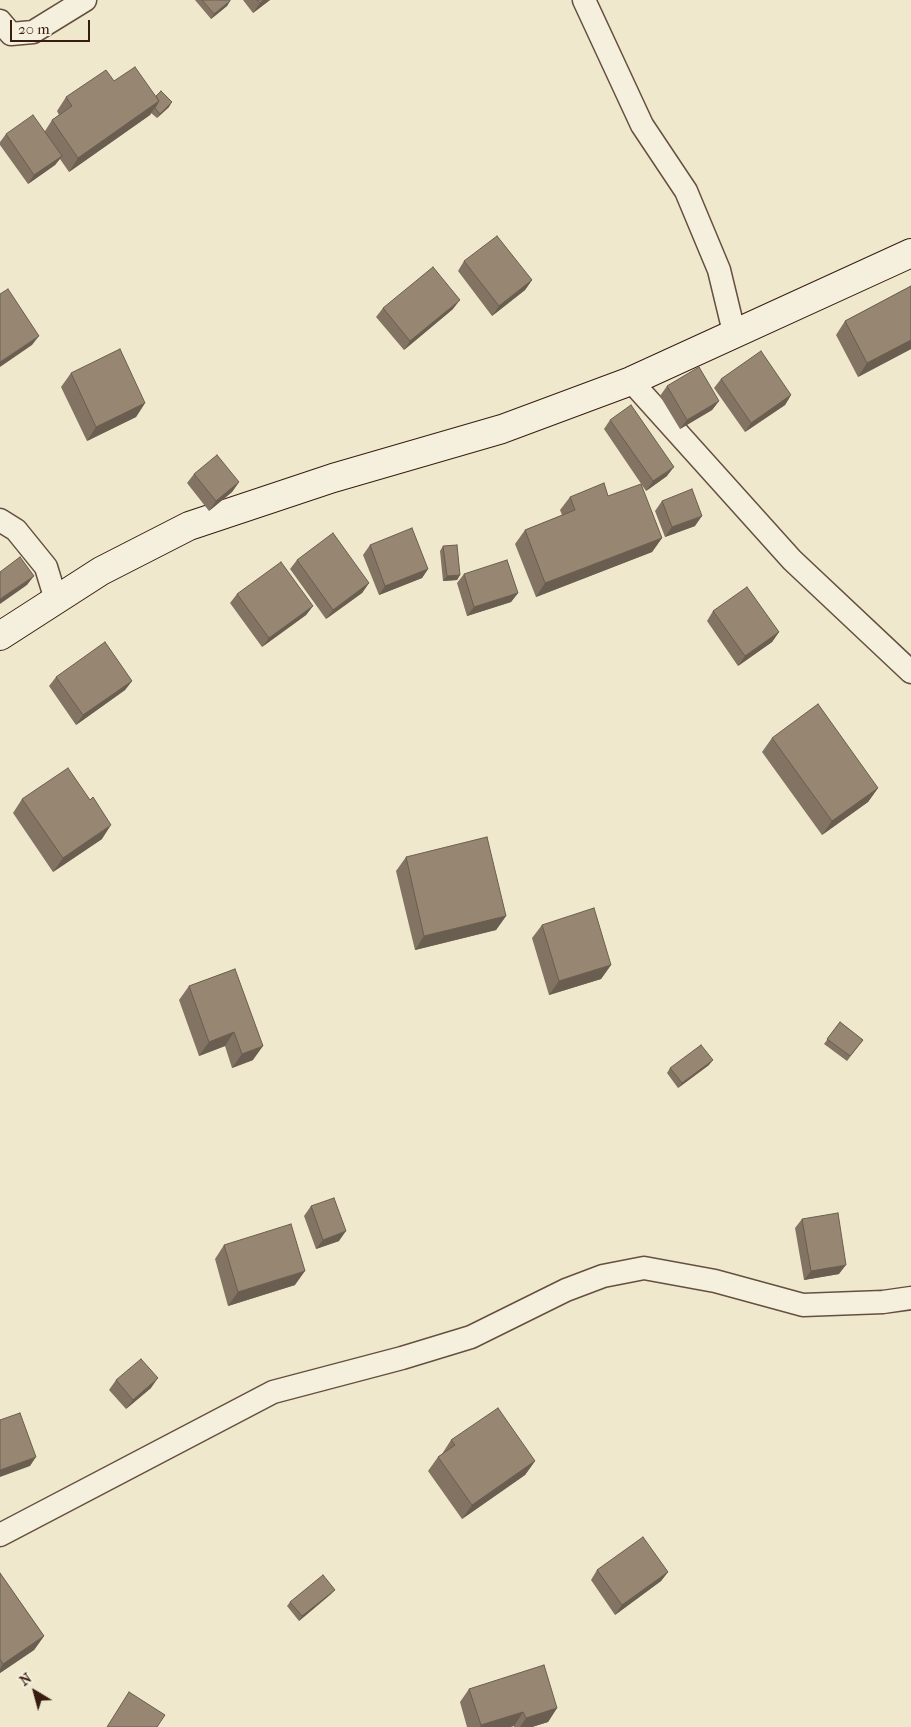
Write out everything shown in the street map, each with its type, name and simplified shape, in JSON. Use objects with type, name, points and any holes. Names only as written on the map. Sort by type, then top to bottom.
[{"type":"street","points":[[0,21],[11,34],[34,32],[85,0]]},
{"type":"street","points":[[584,0],[642,125],[686,191],[719,270],[734,332]]},
{"type":"street","points":[[0,636],[101,572],[188,526],[333,478],[502,429],[631,381],[734,332],[911,253]]},
{"type":"street","points":[[631,381],[792,560],[911,672]]},
{"type":"street","points":[[0,520],[16,530],[46,567],[56,600]]},
{"type":"street","points":[[0,1535],[274,1392],[402,1358],[471,1337],[566,1290],[603,1276],[644,1268],[715,1281],[803,1306],[883,1302],[911,1298]]},
{"type":"building","points":[[202,0],[230,0],[230,1],[214,14]]},
{"type":"building","points":[[135,67],[159,101],[78,158],[52,120],[72,106],[66,97],[106,70],[114,81]]},
{"type":"building","points":[[161,91],[172,102],[160,114],[155,108],[159,101],[156,96]]},
{"type":"building","points":[[33,115],[62,156],[34,175],[6,134]]},
{"type":"building","points":[[497,236],[532,280],[499,306],[464,261]]},
{"type":"building","points":[[433,267],[460,300],[410,341],[383,308]]},
{"type":"building","points":[[911,286],[911,340],[867,363],[845,321]]},
{"type":"building","points":[[8,289],[39,336],[0,362],[0,294]]},
{"type":"building","points":[[120,349],[145,403],[96,427],[71,373]]},
{"type":"building","points":[[761,351],[791,395],[751,423],[721,379]]},
{"type":"building","points":[[699,367],[719,401],[687,420],[667,386]]},
{"type":"building","points":[[631,405],[674,467],[653,481],[610,420]]},
{"type":"building","points":[[217,455],[239,482],[216,501],[194,474]]},
{"type":"building","points":[[604,483],[608,496],[641,484],[662,538],[545,583],[525,530],[575,510],[570,497]]},
{"type":"building","points":[[692,489],[702,516],[672,527],[662,501]]},
{"type":"building","points":[[412,528],[428,569],[385,586],[370,545]]},
{"type":"building","points":[[333,533],[369,583],[333,610],[297,560]]},
{"type":"building","points":[[457,545],[460,575],[447,576],[443,546]]},
{"type":"building","points":[[20,557],[34,576],[0,599],[0,572]]},
{"type":"building","points":[[507,560],[518,593],[474,607],[464,574]]},
{"type":"building","points":[[281,562],[313,606],[269,638],[237,594]]},
{"type":"building","points":[[747,587],[779,632],[745,656],[713,611]]},
{"type":"building","points":[[105,642],[132,681],[83,715],[56,677]]},
{"type":"building","points":[[818,704],[878,788],[832,821],[772,738]]},
{"type":"building","points":[[68,768],[90,800],[93,797],[111,825],[63,858],[22,799]]},
{"type":"building","points":[[487,837],[506,916],[424,936],[406,857]]},
{"type":"building","points":[[594,908],[611,965],[559,981],[542,925]]},
{"type":"building","points":[[235,969],[263,1046],[242,1054],[234,1032],[209,1042],[189,986]]},
{"type":"building","points":[[840,1022],[863,1040],[850,1056],[827,1039]]},
{"type":"building","points":[[701,1045],[713,1060],[682,1083],[670,1068]]},
{"type":"building","points":[[334,1198],[346,1231],[323,1240],[311,1206]]},
{"type":"building","points":[[838,1213],[846,1265],[811,1271],[802,1219]]},
{"type":"building","points":[[291,1224],[305,1271],[238,1292],[224,1245]]},
{"type":"building","points":[[141,1359],[158,1378],[133,1400],[116,1380]]},
{"type":"building","points":[[498,1408],[535,1461],[472,1505],[438,1457],[455,1445],[451,1440]]},
{"type":"building","points":[[20,1413],[36,1457],[0,1470],[0,1420]]},
{"type":"building","points":[[643,1537],[668,1572],[622,1605],[597,1570]]},
{"type":"building","points":[[0,1573],[44,1636],[3,1664],[0,1659]]},
{"type":"building","points":[[323,1575],[335,1590],[302,1616],[290,1602]]},
{"type":"building","points":[[544,1665],[557,1708],[526,1718],[523,1712],[481,1725],[469,1689]]},
{"type":"building","points":[[129,1692],[165,1715],[157,1727],[107,1727]]}]
